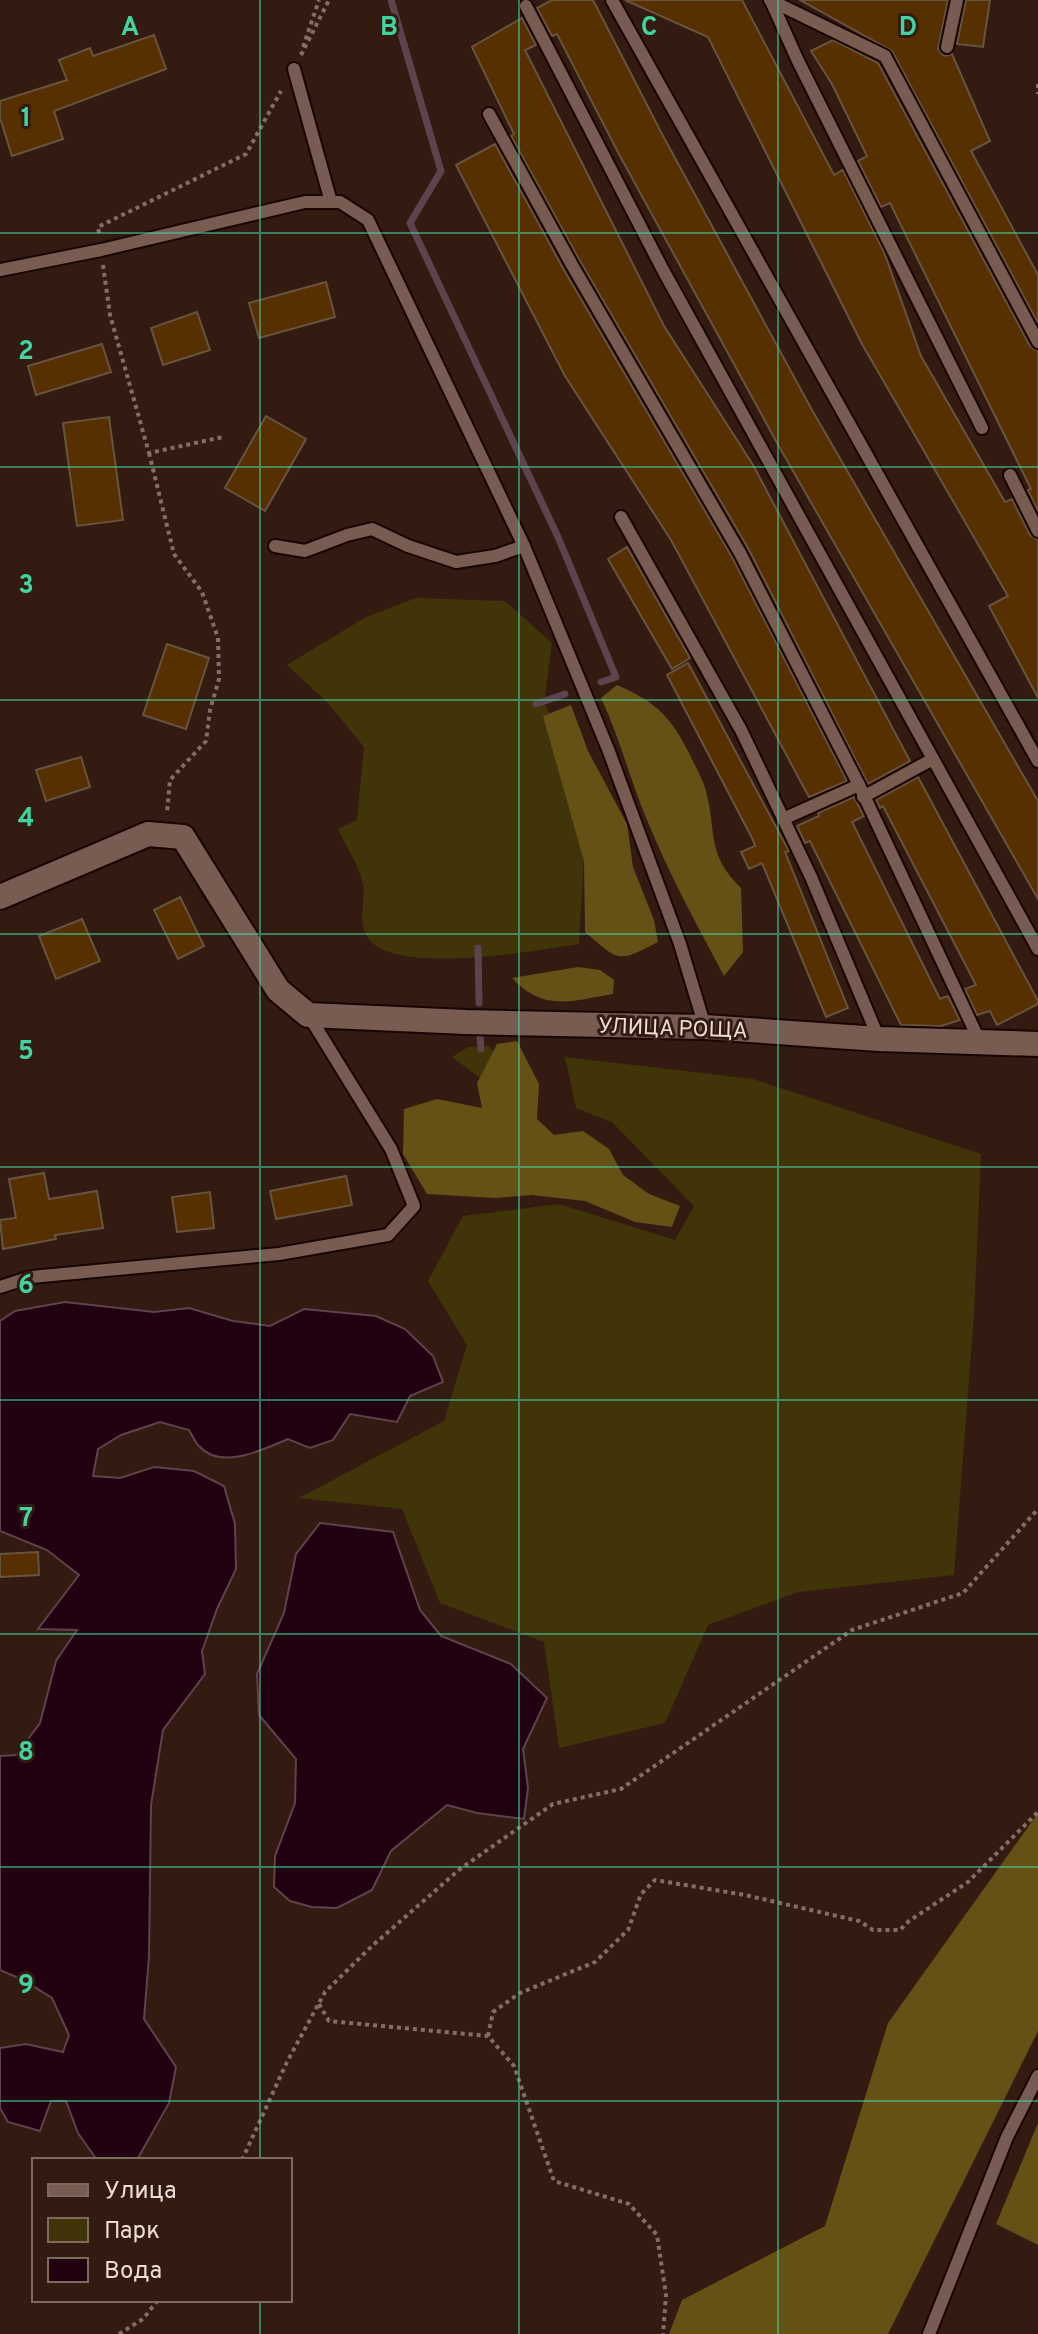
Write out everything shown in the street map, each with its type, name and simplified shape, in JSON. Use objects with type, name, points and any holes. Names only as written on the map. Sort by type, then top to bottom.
[{"type":"street","points":[[0,897],[148,834],[183,837],[278,990],[308,1015]]},
{"type":"street","name":"УЛИЦА РОЩА","points":[[308,1015],[705,1027],[879,1039],[1038,1044]]},
{"type":"lane","points":[[612,0],[1038,761]]},
{"type":"lane","points":[[947,47],[957,0]]},
{"type":"lane","points":[[770,1],[885,56],[1038,342]]},
{"type":"lane","points":[[770,1],[982,428]]},
{"type":"lane","points":[[526,6],[663,270],[1038,949]]},
{"type":"lane","points":[[296,64],[331,202]]},
{"type":"lane","points":[[489,114],[572,265],[740,553],[861,791],[980,1042]]},
{"type":"lane","points":[[0,270],[305,202],[340,202],[368,220],[524,546],[608,749],[680,944],[705,1027]]},
{"type":"lane","points":[[1010,475],[1038,531]]},
{"type":"lane","points":[[621,517],[741,730],[811,877],[879,1039]]},
{"type":"lane","points":[[275,546],[305,551],[372,529],[408,546],[456,562],[495,556],[524,546]]},
{"type":"lane","points":[[783,819],[861,791],[933,759]]},
{"type":"lane","points":[[0,1287],[31,1277],[279,1254],[388,1235],[414,1206],[391,1149],[308,1015]]},
{"type":"lane","points":[[929,2334],[1007,2137],[1038,2076]]},
{"type":"path","points":[[296,64],[319,0]]},
{"type":"path","points":[[167,836],[170,780],[206,741],[210,710],[219,679],[218,638],[202,592],[174,554],[110,315],[96,251],[98,227],[246,154],[329,0]]},
{"type":"path","points":[[1038,84],[1038,94]]},
{"type":"path","points":[[149,453],[223,437]]},
{"type":"path","points":[[243,2158],[287,2062],[325,1992],[460,1869],[553,1804],[621,1789],[852,1630],[963,1593],[1038,1509]]},
{"type":"path","points":[[488,2036],[493,2012],[520,1993],[595,1962],[628,1930],[641,1894],[655,1880],[745,1895],[859,1921],[873,1930],[900,1930],[968,1882],[1038,1812]]},
{"type":"path","points":[[319,2004],[329,2021],[488,2036],[514,2066],[554,2181],[629,2204],[657,2235],[666,2295],[663,2334]]},
{"type":"path","points":[[119,2334],[143,2319],[156,2302]]},
{"type":"green space","points":[[416,598],[505,601],[552,643],[544,703],[588,786],[579,944],[502,955],[436,958],[407,956],[384,950],[365,932],[361,878],[338,829],[357,820],[364,747],[328,703],[287,665],[366,617]]},
{"type":"green space","points":[[489,1046],[500,1061],[498,1082],[479,1077],[452,1057],[468,1047]]},
{"type":"green space","points":[[565,1057],[753,1079],[981,1154],[974,1315],[954,1575],[798,1592],[708,1625],[665,1723],[559,1748],[544,1642],[440,1603],[402,1509],[299,1498],[444,1421],[467,1345],[428,1281],[463,1216],[559,1204],[675,1240],[694,1206],[612,1122],[576,1108]]},
{"type":"shaded area","points":[[617,685],[643,698],[670,721],[703,782],[717,853],[741,888],[743,952],[724,976],[656,840],[601,698]]},
{"type":"shaded area","points":[[571,705],[588,751],[627,824],[633,867],[654,920],[658,942],[626,956],[613,954],[585,932],[584,861],[543,716]]},
{"type":"shaded area","points":[[578,967],[600,970],[614,980],[613,994],[571,1001],[547,1000],[535,996],[512,978]]},
{"type":"shaded area","points":[[517,1041],[539,1084],[537,1119],[554,1135],[583,1131],[609,1149],[623,1175],[649,1194],[680,1206],[672,1227],[635,1222],[585,1201],[532,1195],[495,1198],[427,1194],[403,1154],[404,1109],[437,1099],[482,1108],[477,1083],[497,1044]]},
{"type":"shaded area","points":[[1038,1813],[1038,2031],[888,2334],[669,2334],[682,2300],[825,2226],[888,2023]]},
{"type":"shaded area","points":[[1038,2123],[1038,2245],[996,2224]]},
{"type":"water","points":[[65,1302],[154,1312],[189,1308],[233,1321],[270,1326],[304,1309],[376,1316],[405,1329],[433,1356],[443,1382],[410,1396],[397,1422],[350,1414],[333,1440],[310,1448],[288,1439],[243,1456],[219,1457],[199,1446],[189,1430],[160,1422],[121,1435],[98,1449],[93,1476],[120,1478],[154,1467],[194,1471],[224,1486],[235,1524],[236,1569],[202,1651],[205,1674],[163,1730],[151,1805],[149,1956],[144,2019],[176,2067],[169,2103],[138,2158],[96,2158],[78,2133],[66,2101],[51,2101],[40,2131],[8,2122],[0,2108],[0,2048],[26,2044],[63,2052],[69,2035],[52,1998],[0,1970],[0,1756],[16,1755],[40,1723],[56,1661],[77,1630],[38,1629],[79,1575],[47,1550],[0,1531],[0,1321],[15,1311]]},
{"type":"water","points":[[320,1523],[393,1532],[420,1610],[441,1636],[511,1664],[547,1698],[523,1749],[528,1788],[524,1819],[477,1813],[447,1805],[391,1851],[372,1890],[337,1908],[312,1907],[290,1901],[274,1887],[275,1856],[295,1803],[296,1759],[259,1715],[257,1674],[284,1613],[296,1554]]},
{"type":"building","points":[[552,0],[593,0],[812,410],[1038,801],[1038,899],[781,450],[557,34],[552,36],[537,8]]},
{"type":"building","points":[[625,0],[742,0],[834,175],[843,170],[884,252],[921,356],[1005,502],[1012,499],[1030,535],[1038,540],[1038,698],[989,606],[1008,596],[862,344],[708,37]]},
{"type":"building","points":[[800,0],[948,0],[938,49],[944,56],[952,54],[990,141],[971,151],[1038,275],[1038,323],[892,51]]},
{"type":"building","points":[[966,0],[990,0],[983,47],[957,44]]},
{"type":"building","points":[[522,18],[536,45],[525,50],[664,326],[753,465],[910,761],[868,784],[748,548],[580,261],[511,136],[514,134],[472,47]]},
{"type":"building","points":[[154,35],[166,69],[54,111],[63,139],[12,156],[0,118],[0,101],[67,80],[59,60],[90,48],[93,56]]},
{"type":"building","points":[[833,40],[878,63],[1030,346],[1038,351],[1038,511],[1028,490],[1031,489],[890,203],[881,207],[858,161],[867,156],[832,84],[811,51]]},
{"type":"building","points":[[495,144],[564,270],[732,557],[847,781],[809,797],[671,540],[565,376],[456,165]]},
{"type":"building","points":[[326,282],[335,317],[259,338],[249,303]]},
{"type":"building","points":[[197,312],[210,350],[163,365],[151,328]]},
{"type":"building","points":[[102,344],[111,372],[36,395],[28,366]]},
{"type":"building","points":[[266,416],[306,439],[265,511],[225,488]]},
{"type":"building","points":[[109,417],[123,520],[77,526],[63,423]]},
{"type":"building","points":[[627,547],[690,658],[672,669],[608,559]]},
{"type":"building","points":[[167,644],[209,658],[186,729],[143,715]]},
{"type":"building","points":[[688,663],[789,851],[785,852],[848,1008],[826,1017],[762,863],[749,869],[741,852],[755,846],[753,840],[667,675]]},
{"type":"building","points":[[81,757],[90,787],[46,801],[36,770]]},
{"type":"building","points":[[918,777],[1038,1001],[1038,1004],[997,1025],[990,1011],[977,1015],[965,989],[976,985],[883,806],[880,808],[876,800]]},
{"type":"building","points":[[854,797],[864,816],[852,822],[940,999],[948,996],[960,1020],[941,1026],[901,1025],[810,841],[805,843],[797,826]]},
{"type":"building","points":[[180,897],[204,946],[178,959],[154,910]]},
{"type":"building","points":[[82,919],[100,961],[56,979],[39,936]]},
{"type":"building","points":[[44,1173],[49,1199],[97,1191],[103,1228],[55,1235],[56,1239],[3,1249],[0,1220],[16,1218],[9,1179]]},
{"type":"building","points":[[346,1176],[352,1205],[276,1219],[270,1191]]},
{"type":"building","points":[[210,1192],[214,1228],[177,1232],[172,1197]]},
{"type":"building","points":[[38,1552],[39,1575],[0,1577],[0,1554]]},
{"type":"waterway","points":[[391,0],[441,171],[410,223],[558,537],[616,677],[601,682]]},
{"type":"waterway","points":[[536,704],[565,694]]},
{"type":"waterway","points":[[478,948],[479,1003]]},
{"type":"waterway","points":[[480,1035],[481,1049]]}]
